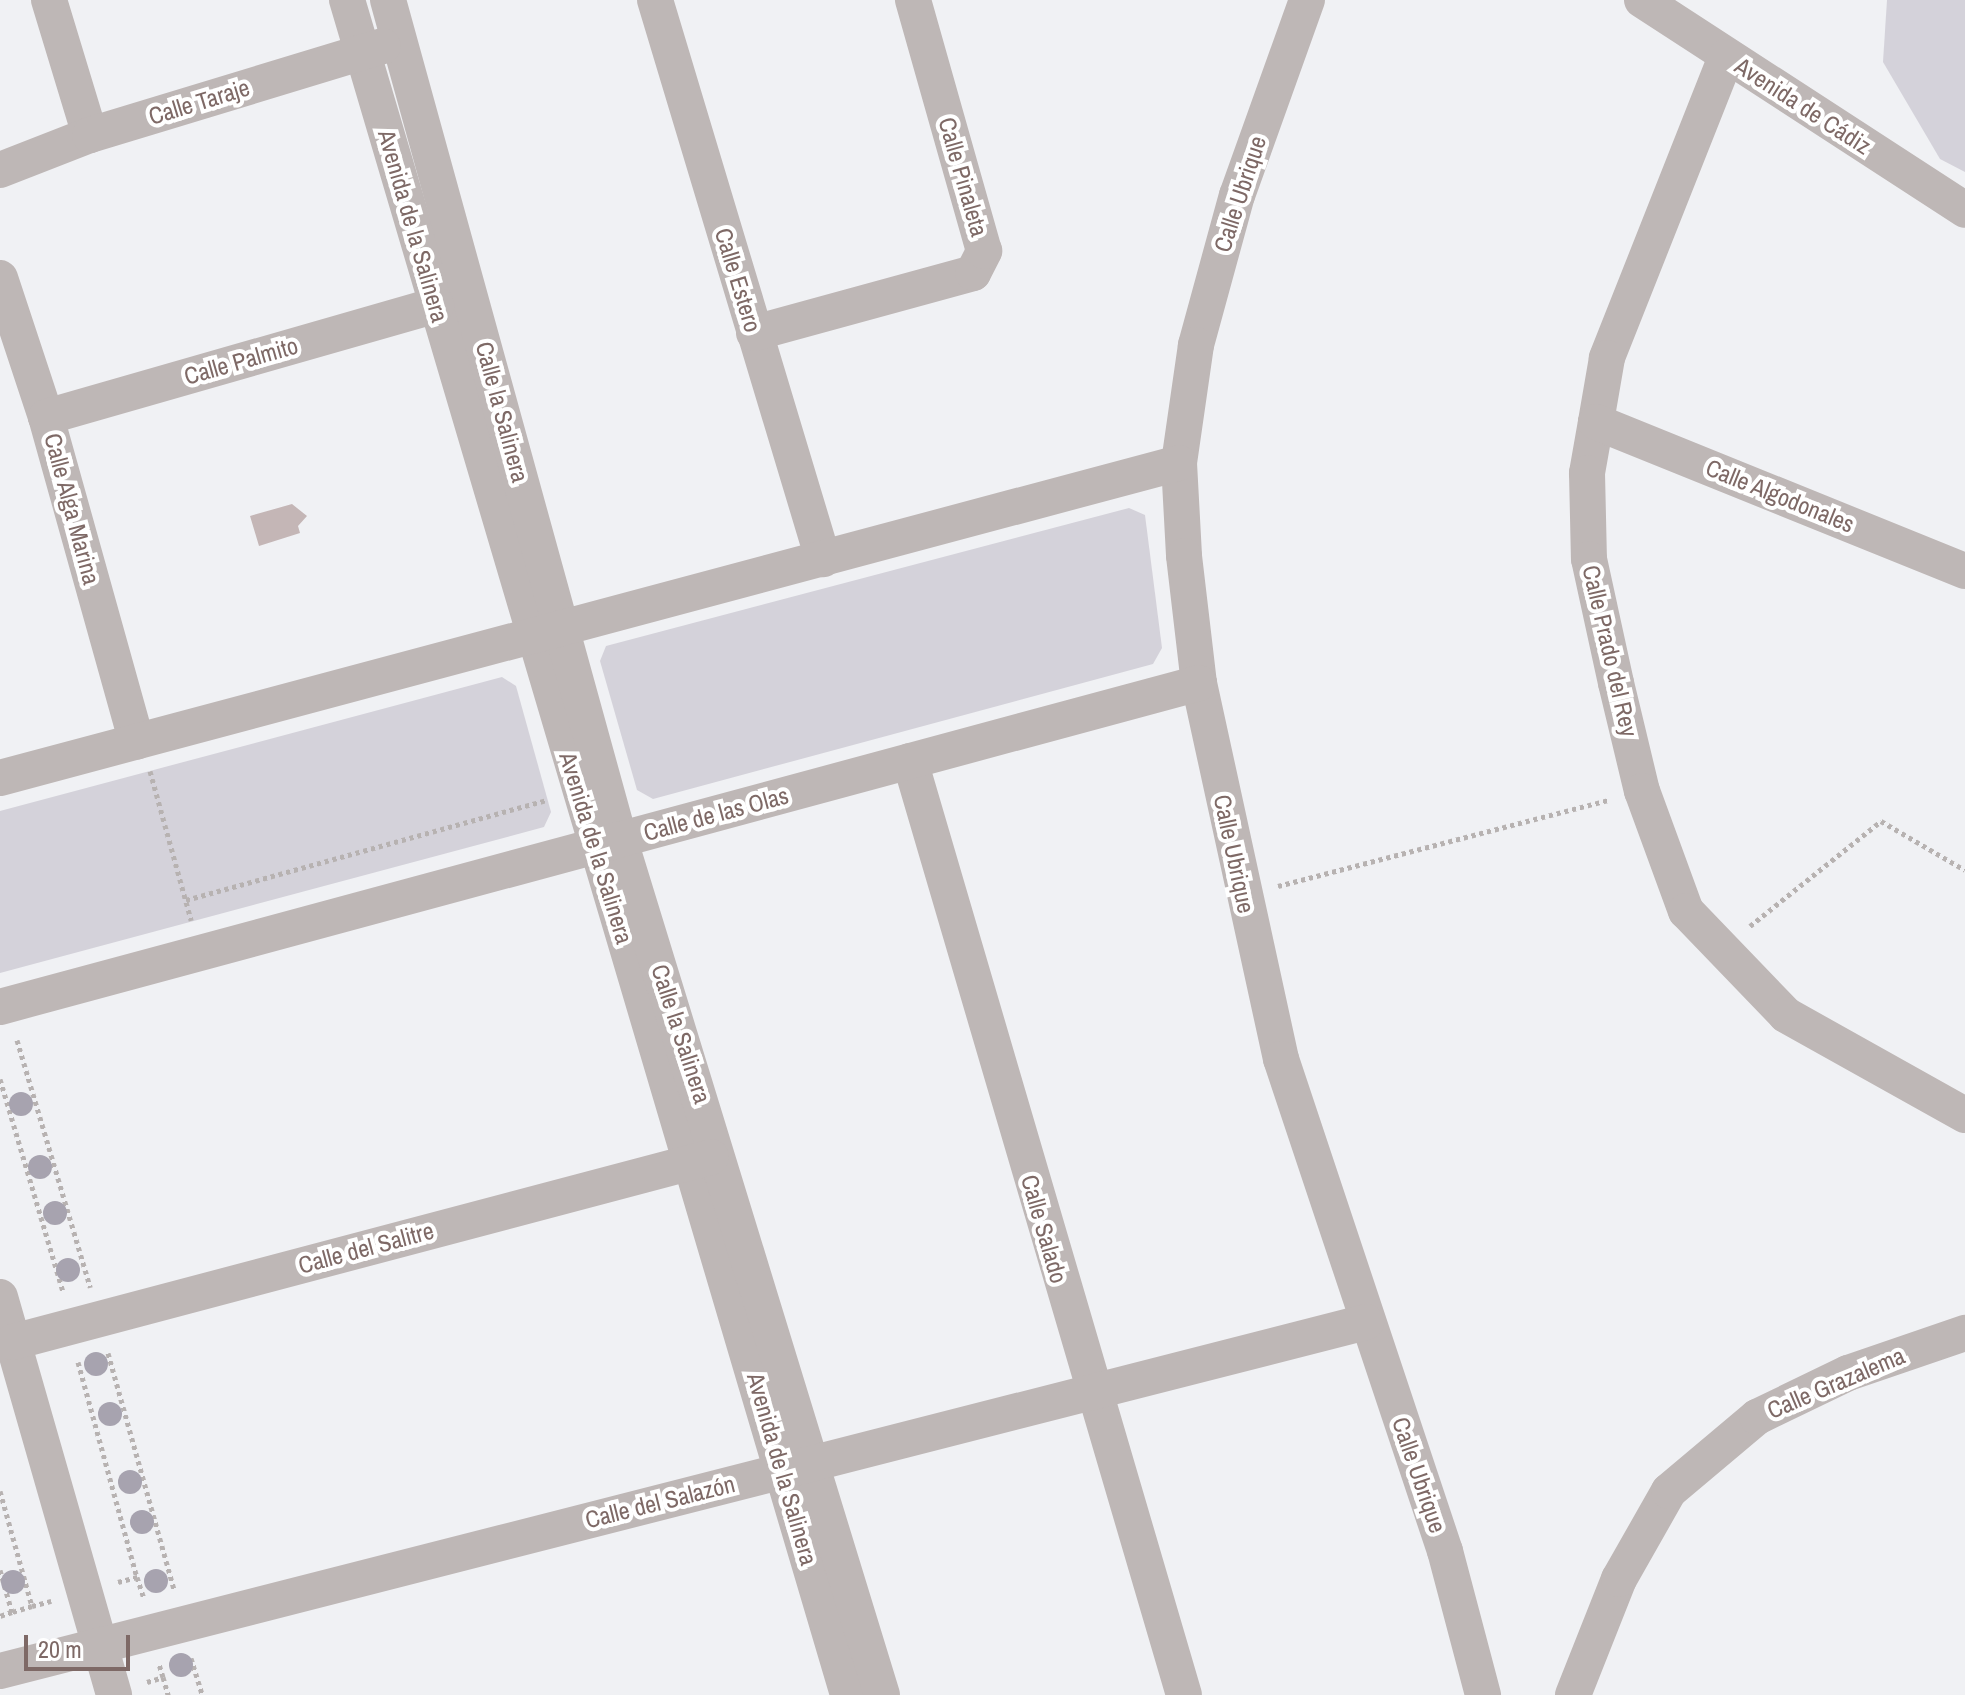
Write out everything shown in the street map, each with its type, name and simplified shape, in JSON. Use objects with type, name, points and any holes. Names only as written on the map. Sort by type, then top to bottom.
[{"type":"street","points":[[49,0],[90,135]]},
{"type":"street","name":"Avenida de la Salinera","points":[[347,0],[436,305],[547,633]]},
{"type":"street","name":"Calle la Salinera","points":[[388,0],[547,633],[608,844]]},
{"type":"street","name":"Calle Estero","points":[[655,0],[823,559]]},
{"type":"street","name":"Calle Pinaleta","points":[[754,333],[973,273],[984,251],[913,0]]},
{"type":"street","name":"Calle Ubrique","points":[[1307,0],[1237,195],[1200,330],[1179,463],[1199,683],[1242,896],[1281,1059],[1366,1322],[1445,1551],[1483,1695]]},
{"type":"street","name":"Avenida de Cádiz","points":[[1642,0],[1965,210]]},
{"type":"street","name":"Calle Taraje","points":[[0,170],[90,135],[400,41]]},
{"type":"street","name":"Calle Prado del Rey","points":[[1726,57],[1607,358],[1587,473],[1589,559],[1642,791],[1686,911],[1786,1015],[1965,1115]]},
{"type":"street","name":"Calle Alga Marina","points":[[0,278],[46,417],[146,760]]},
{"type":"street","name":"Calle Palmito","points":[[46,417],[436,305]]},
{"type":"street","name":"Calle Algodonales","points":[[1596,422],[1965,571]]},
{"type":"street","points":[[0,778],[146,760],[547,633],[1179,463]]},
{"type":"street","name":"Calle de las Olas","points":[[7,1020],[608,844],[1199,683]]},
{"type":"street","name":"Calle Salado","points":[[910,761],[1091,1392],[1184,1695]]},
{"type":"street","name":"Avenida de la Salinera","points":[[608,844],[796,1467],[848,1695]]},
{"type":"street","name":"Calle del Salitre","points":[[13,1342],[705,1158]]},
{"type":"street","points":[[0,1297],[114,1695]]},
{"type":"street","name":"Calle del Salazón","points":[[0,1671],[1366,1322]]},
{"type":"street","name":"Calle Grazalema","points":[[1573,1695],[1619,1579],[1669,1491],[1757,1417],[1848,1373],[1965,1333]]},
{"type":"street","points":[[796,1467],[882,1695]]},
{"type":"path","points":[[146,760],[194,928]]},
{"type":"path","points":[[547,784],[554,809]]},
{"type":"path","points":[[1242,896],[1642,791]]},
{"type":"path","points":[[186,900],[551,799]]},
{"type":"path","points":[[1721,949],[1881,821],[1965,870]]},
{"type":"path","points":[[7,1020],[93,1298]]},
{"type":"path","points":[[0,1079],[67,1305]]},
{"type":"path","points":[[104,1338],[178,1602]]},
{"type":"path","points":[[74,1347],[137,1577]]},
{"type":"path","points":[[0,1491],[32,1606],[0,1616]]},
{"type":"path","points":[[0,1570],[12,1612]]},
{"type":"path","points":[[190,1653],[202,1695]]},
{"type":"path","points":[[163,1677],[168,1695]]},
{"type":"shaded area","points":[[1887,0],[1965,0],[1965,172],[1940,159],[1883,62]]},
{"type":"shaded area","points":[[292,504],[307,516],[298,526],[300,533],[259,546],[250,516]]},
{"type":"shaded area","points":[[1129,508],[1145,515],[1162,648],[1153,664],[653,799],[637,790],[600,661],[606,646]]},
{"type":"shaded area","points":[[502,677],[516,686],[551,812],[544,827],[0,973],[0,811]]}]
